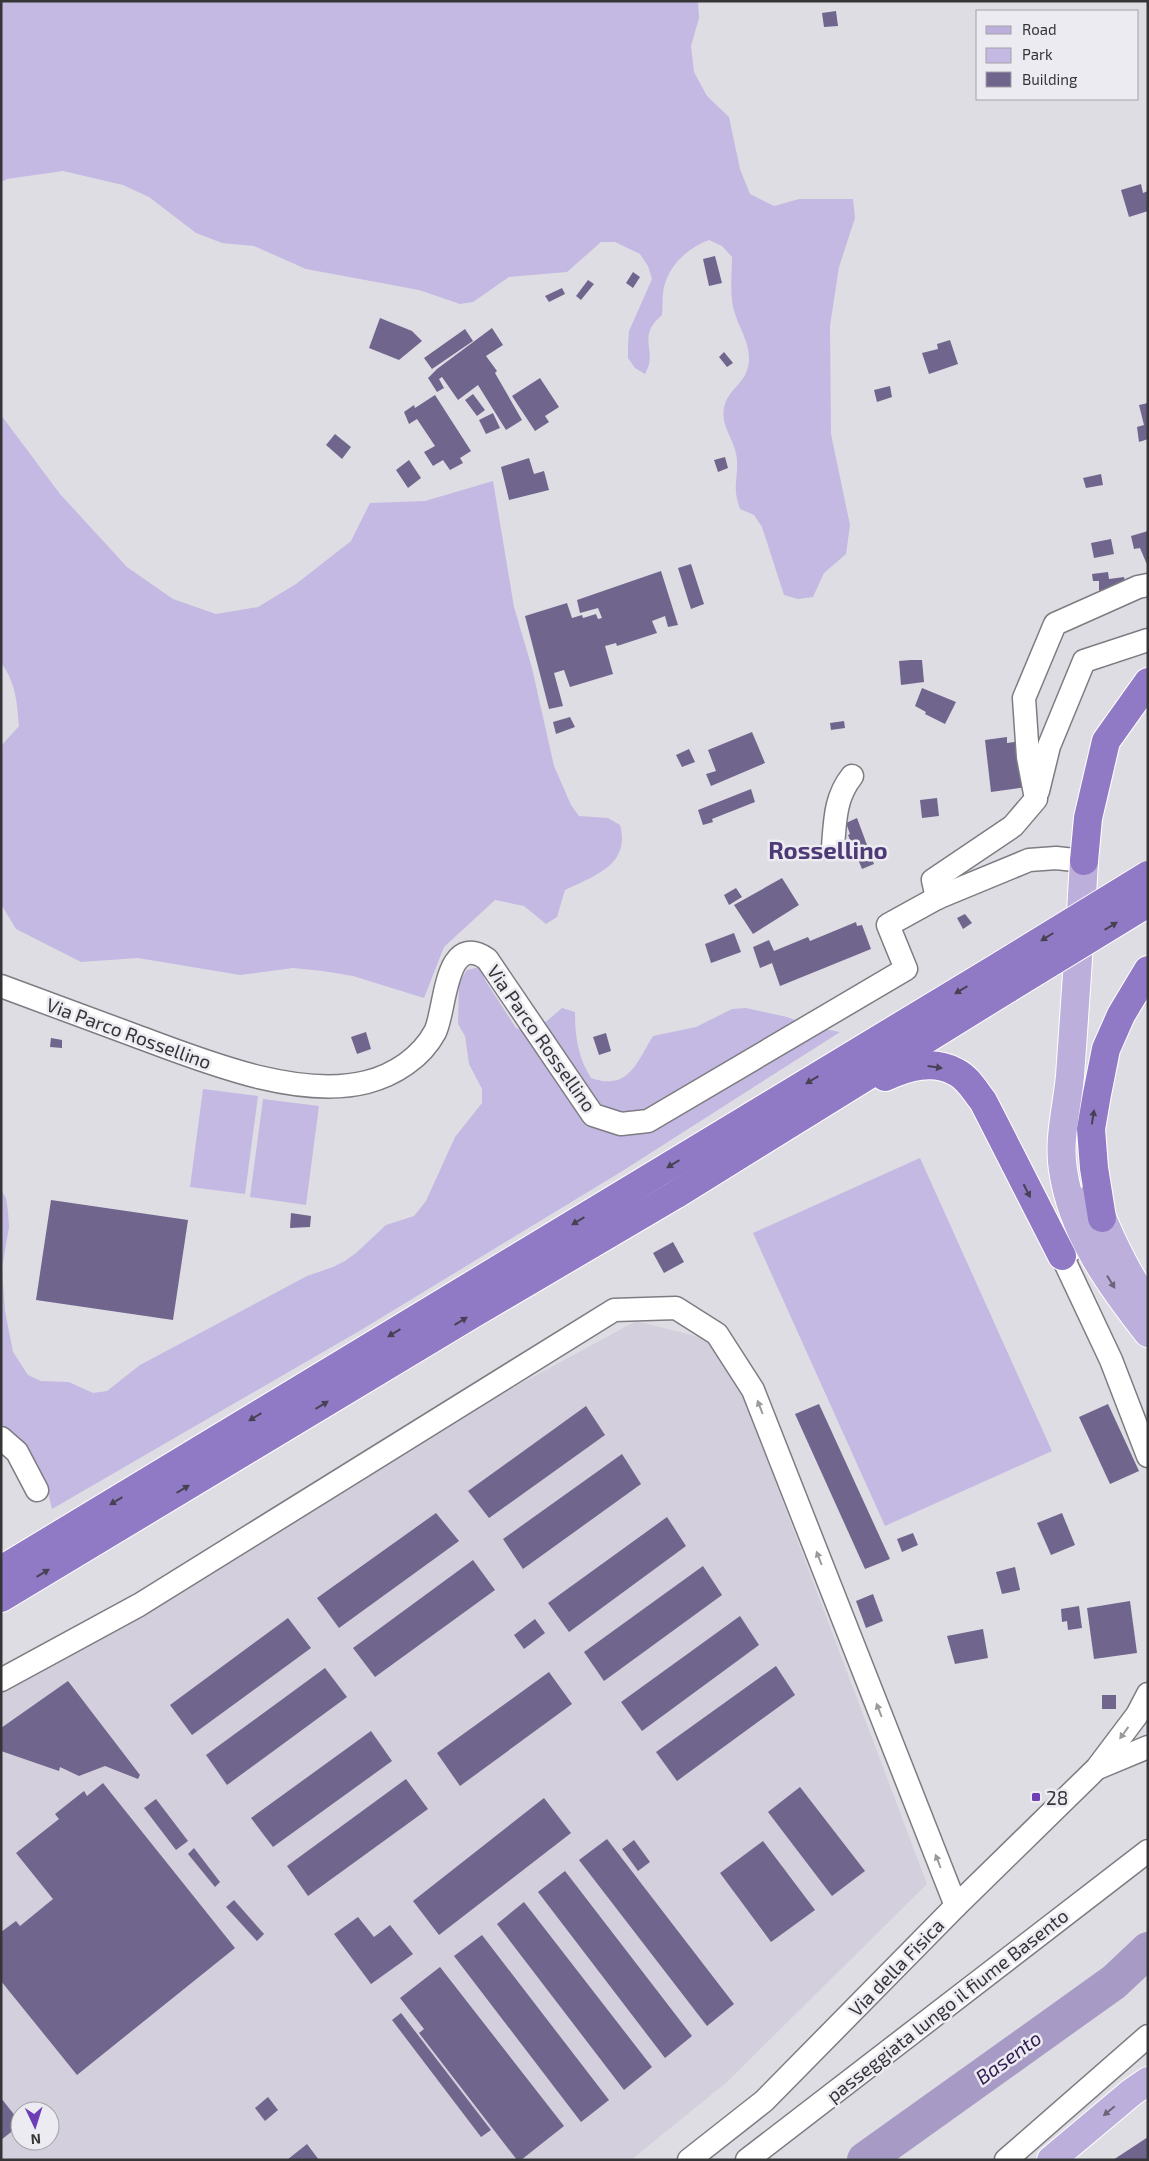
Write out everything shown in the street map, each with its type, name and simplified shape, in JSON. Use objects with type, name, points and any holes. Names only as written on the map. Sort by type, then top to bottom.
[{"type":"highway","points":[[1084,861],[1088,818],[1106,741],[1139,700],[1148,682]]},
{"type":"highway","points":[[1,1598],[471,1314],[675,1195],[824,1103],[1148,875]]},
{"type":"highway","points":[[1,1570],[1006,976],[1148,903]]},
{"type":"highway","points":[[1102,1218],[1094,1168],[1091,1129],[1097,1094],[1106,1050],[1121,1015],[1148,970]]},
{"type":"highway","points":[[824,1103],[909,1068],[934,1066],[956,1072],[969,1082],[982,1100],[1025,1188],[1062,1256]]},
{"type":"main road","points":[[1084,861],[1069,1087],[1062,1132],[1063,1171],[1070,1199],[1085,1241],[1123,1302],[1148,1333]]},
{"type":"main road","points":[[1069,1087],[1076,1148],[1102,1218],[1140,1293],[1148,1303]]},
{"type":"main road","points":[[1051,2160],[1148,2081]]},
{"type":"street","points":[[1036,799],[1028,757],[1024,698],[1055,624],[1138,587],[1148,585]]},
{"type":"street","points":[[1084,861],[1056,858],[1029,860],[937,898],[932,880],[1013,826],[1036,799],[1049,746],[1084,660],[1148,640]]},
{"type":"street","points":[[833,847],[836,809],[844,786],[852,776]]},
{"type":"street","name":"Via Parco Rossellino","points":[[1,986],[217,1066],[273,1080],[327,1087],[367,1082],[398,1069],[420,1054],[436,1031],[452,967],[460,956],[474,953],[481,955],[491,964],[593,1115],[621,1124],[648,1121],[906,969],[888,925],[937,898]]},
{"type":"street","points":[[1085,1241],[1062,1256],[1111,1360],[1148,1456]]},
{"type":"street","points":[[1119,1252],[1129,1266],[1148,1284]]},
{"type":"street","points":[[1,1680],[139,1605],[614,1310],[676,1308],[717,1334],[753,1390],[956,1906]]},
{"type":"street","points":[[1,1438],[17,1452],[37,1490]]},
{"type":"street","points":[[1097,1768],[1137,1715],[1148,1694]]},
{"type":"street","points":[[1097,1768],[1148,1747]]},
{"type":"street","name":"Via della Fisica","points":[[689,2160],[764,2102],[956,1906],[1097,1768]]},
{"type":"street","name":"passeggiata lungo il fiume Basento","points":[[747,2160],[1148,1850]]},
{"type":"street","points":[[1006,2160],[1148,2036]]},
{"type":"shaded area","points":[[636,1321],[723,1343],[927,1884],[727,2082],[631,2160],[1,2160],[1,1666]]},
{"type":"green space","points":[[1,1],[698,1],[699,18],[691,46],[694,72],[707,96],[729,117],[740,169],[750,194],[774,206],[799,199],[853,199],[855,218],[839,267],[830,326],[831,434],[850,525],[846,554],[824,573],[813,597],[798,599],[784,595],[762,527],[754,515],[740,509],[736,489],[736,453],[725,426],[723,412],[728,398],[746,373],[749,352],[733,307],[731,293],[732,257],[722,246],[709,240],[701,243],[687,252],[675,264],[663,290],[662,315],[654,323],[648,337],[650,358],[645,374],[635,368],[628,358],[629,331],[652,279],[648,266],[640,254],[615,242],[601,242],[567,272],[509,277],[473,302],[460,304],[419,290],[306,269],[254,246],[222,243],[196,233],[149,197],[123,185],[63,171],[7,179],[1,182]]},
{"type":"green space","points":[[1,415],[60,494],[127,567],[173,599],[216,614],[258,607],[296,584],[351,541],[370,503],[425,501],[493,481],[514,607],[532,668],[554,766],[571,805],[579,816],[608,818],[620,825],[622,839],[620,850],[615,859],[598,874],[565,890],[557,917],[546,924],[524,906],[495,900],[444,947],[424,998],[353,976],[323,971],[293,968],[240,975],[138,958],[81,962],[16,929],[1,904],[1,746],[19,726],[13,685],[1,663]]},
{"type":"green space","points":[[480,967],[485,980],[516,1028],[529,1032],[541,1026],[562,1008],[575,1012],[577,1038],[583,1062],[591,1078],[604,1081],[614,1081],[630,1072],[653,1036],[696,1027],[732,1009],[746,1008],[787,1017],[813,1027],[840,1032],[624,1170],[361,1330],[52,1509],[45,1480],[22,1444],[1,1424],[1,1190],[6,1198],[8,1211],[9,1227],[2,1268],[5,1311],[13,1352],[28,1375],[41,1381],[69,1382],[93,1393],[107,1391],[140,1365],[307,1276],[345,1261],[386,1225],[414,1216],[426,1201],[455,1137],[482,1103],[482,1089],[469,1064],[465,1036],[458,1024],[459,982],[467,970]]},
{"type":"green space","points":[[203,1089],[258,1096],[245,1194],[190,1187]]},
{"type":"green space","points":[[263,1099],[319,1106],[306,1205],[250,1197]]},
{"type":"green space","points":[[920,1158],[1052,1451],[885,1526],[753,1233]]},
{"type":"building","points":[[836,11],[838,26],[824,27],[822,13]]},
{"type":"building","points":[[1141,184],[1143,193],[1148,191],[1148,211],[1129,217],[1121,190]]},
{"type":"building","points":[[715,256],[722,283],[709,286],[703,259]]},
{"type":"building","points":[[633,272],[640,277],[633,288],[626,283]]},
{"type":"building","points":[[588,280],[594,284],[581,300],[576,296]]},
{"type":"building","points":[[562,288],[565,294],[549,302],[545,296]]},
{"type":"building","points":[[380,318],[412,331],[422,341],[399,360],[369,348]]},
{"type":"building","points":[[492,328],[503,345],[486,356],[497,371],[495,373],[522,420],[506,430],[478,385],[458,400],[442,377],[439,379],[444,388],[437,392],[428,378],[437,369]]},
{"type":"building","points":[[465,329],[473,341],[432,369],[424,358]]},
{"type":"building","points":[[950,340],[958,364],[929,374],[922,353],[938,349],[937,344]]},
{"type":"building","points":[[724,352],[733,363],[727,367],[719,357]]},
{"type":"building","points":[[540,378],[559,407],[545,416],[549,422],[535,431],[512,396]]},
{"type":"building","points":[[890,386],[892,397],[877,402],[874,390]]},
{"type":"building","points":[[473,394],[485,410],[477,416],[465,400]]},
{"type":"building","points":[[435,395],[471,451],[460,458],[463,463],[450,470],[443,460],[433,466],[424,452],[435,446],[417,419],[409,424],[404,412],[414,405],[415,408]]},
{"type":"building","points":[[1148,403],[1148,439],[1139,442],[1137,427],[1144,425],[1139,405]]},
{"type":"building","points":[[493,413],[500,428],[486,434],[479,420]]},
{"type":"building","points":[[335,434],[351,447],[342,459],[326,445]]},
{"type":"building","points":[[725,457],[728,468],[718,472],[714,460]]},
{"type":"building","points":[[529,458],[534,474],[544,471],[549,490],[509,500],[501,467]]},
{"type":"building","points":[[409,460],[421,478],[408,488],[396,470]]},
{"type":"building","points":[[1101,474],[1103,485],[1086,488],[1083,478]]},
{"type":"building","points":[[1148,531],[1148,567],[1140,548],[1134,549],[1131,536]]},
{"type":"building","points":[[1111,539],[1114,554],[1094,558],[1091,543]]},
{"type":"building","points":[[691,564],[704,604],[691,609],[678,568]]},
{"type":"building","points":[[661,571],[678,625],[668,627],[665,616],[652,621],[657,633],[617,646],[616,643],[605,646],[613,674],[570,687],[564,670],[554,673],[563,706],[549,709],[525,616],[567,603],[572,618],[582,615],[583,618],[596,614],[598,619],[602,618],[598,608],[580,613],[577,600]]},
{"type":"building","points":[[1108,572],[1109,579],[1124,577],[1126,586],[1099,591],[1099,581],[1093,581],[1092,574]]},
{"type":"building","points":[[922,660],[924,682],[901,685],[899,661]]},
{"type":"building","points":[[922,688],[956,702],[945,724],[925,714],[926,712],[915,706]]},
{"type":"building","points":[[570,717],[575,727],[556,734],[553,722]]},
{"type":"building","points":[[844,721],[845,728],[831,730],[830,723]]},
{"type":"building","points":[[752,732],[765,763],[711,786],[706,774],[716,771],[708,750]]},
{"type":"building","points":[[1007,737],[1007,743],[1021,741],[1027,787],[991,792],[985,740]]},
{"type":"building","points":[[689,749],[695,762],[682,767],[676,755]]},
{"type":"building","points":[[751,789],[755,802],[712,819],[713,822],[703,825],[698,810]]},
{"type":"building","points":[[937,798],[939,816],[922,818],[920,800]]},
{"type":"building","points":[[857,818],[874,864],[862,869],[848,835],[850,834],[846,823]]},
{"type":"building","points":[[782,878],[799,905],[753,934],[734,905]]},
{"type":"building","points":[[736,888],[742,897],[729,905],[724,895]]},
{"type":"building","points":[[965,914],[972,923],[963,929],[957,918]]},
{"type":"building","points":[[856,922],[857,926],[862,925],[871,949],[780,986],[772,963],[760,968],[753,947],[769,940],[774,951],[808,937],[810,941]]},
{"type":"building","points":[[734,933],[741,952],[711,963],[705,944]]},
{"type":"building","points":[[366,1032],[371,1049],[357,1054],[351,1037]]},
{"type":"building","points":[[606,1033],[611,1051],[599,1055],[593,1037]]},
{"type":"building","points":[[51,1038],[62,1040],[62,1048],[50,1047]]},
{"type":"building","points":[[51,1200],[188,1220],[173,1320],[36,1300]]},
{"type":"building","points":[[291,1213],[311,1216],[310,1227],[290,1228]]},
{"type":"building","points":[[673,1242],[684,1262],[664,1273],[653,1253]]},
{"type":"building","points":[[819,1404],[890,1559],[865,1569],[795,1414]]},
{"type":"building","points":[[1108,1404],[1139,1471],[1110,1484],[1079,1417]]},
{"type":"building","points":[[586,1406],[605,1435],[489,1518],[468,1491]]},
{"type":"building","points":[[622,1454],[641,1484],[523,1569],[503,1539]]},
{"type":"building","points":[[436,1513],[459,1541],[339,1628],[317,1598]]},
{"type":"building","points":[[1062,1513],[1075,1545],[1051,1555],[1037,1523]]},
{"type":"building","points":[[667,1517],[686,1546],[569,1632],[548,1603]]},
{"type":"building","points":[[913,1533],[918,1545],[902,1552],[897,1539]]},
{"type":"building","points":[[473,1560],[495,1590],[375,1677],[353,1648]]},
{"type":"building","points":[[703,1566],[722,1595],[604,1681],[584,1652]]},
{"type":"building","points":[[1015,1567],[1020,1590],[1002,1594],[996,1572]]},
{"type":"building","points":[[873,1594],[883,1621],[866,1628],[856,1601]]},
{"type":"building","points":[[1130,1601],[1137,1653],[1094,1659],[1087,1608]]},
{"type":"building","points":[[1079,1606],[1082,1628],[1068,1630],[1067,1621],[1062,1622],[1061,1609]]},
{"type":"building","points":[[740,1616],[759,1645],[642,1731],[621,1702]]},
{"type":"building","points":[[288,1618],[311,1648],[192,1735],[170,1705]]},
{"type":"building","points":[[535,1619],[545,1633],[524,1649],[514,1635]]},
{"type":"building","points":[[983,1629],[988,1658],[955,1664],[947,1636]]},
{"type":"building","points":[[776,1666],[795,1695],[677,1781],[656,1752]]},
{"type":"building","points":[[325,1668],[347,1697],[227,1785],[206,1755]]},
{"type":"building","points":[[549,1672],[572,1704],[460,1786],[437,1753]]},
{"type":"building","points":[[68,1681],[140,1775],[138,1779],[105,1766],[79,1776],[60,1767],[59,1771],[1,1751],[1,1728]]},
{"type":"building","points":[[1102,1695],[1116,1695],[1116,1709],[1102,1709]]},
{"type":"building","points":[[371,1731],[392,1761],[273,1847],[251,1818]]},
{"type":"building","points":[[406,1779],[428,1809],[308,1896],[287,1866]]},
{"type":"building","points":[[103,1783],[235,1948],[77,2075],[1,1981],[1,1932],[16,1921],[20,1926],[53,1899],[16,1853],[59,1819],[55,1814],[84,1791],[87,1796]]},
{"type":"building","points":[[800,1787],[865,1871],[832,1896],[768,1812]]},
{"type":"building","points":[[544,1798],[571,1833],[439,1935],[413,1901]]},
{"type":"building","points":[[156,1799],[188,1841],[176,1850],[144,1808]]},
{"type":"building","points":[[607,1839],[734,2004],[707,2026],[579,1860]]},
{"type":"building","points":[[634,1840],[650,1862],[638,1871],[622,1849]]},
{"type":"building","points":[[763,1841],[815,1910],[771,1942],[720,1873]]},
{"type":"building","points":[[194,1848],[220,1882],[215,1887],[188,1854]]},
{"type":"building","points":[[565,1871],[692,2036],[665,2058],[538,1892]]},
{"type":"building","points":[[234,1900],[264,1934],[257,1941],[226,1907]]},
{"type":"building","points":[[524,1902],[652,2067],[624,2090],[497,1924]]},
{"type":"building","points":[[358,1917],[374,1937],[390,1925],[413,1954],[371,1984],[334,1934]]},
{"type":"building","points":[[482,1935],[609,2100],[581,2122],[454,1956]]},
{"type":"building","points":[[440,1967],[564,2126],[521,2160],[517,2160],[419,2033],[424,2029],[400,1998]]},
{"type":"building","points":[[401,2013],[491,2130],[481,2137],[392,2020]]},
{"type":"building","points":[[268,2097],[278,2110],[265,2121],[255,2108]]},
{"type":"building","points":[[1,2098],[10,2109],[10,2133],[1,2140]]},
{"type":"building","points":[[1148,2137],[1148,2160],[1113,2160]]},
{"type":"building","points":[[307,2144],[319,2160],[287,2160]]},
{"type":"waterway","name":"Basento","points":[[865,2160],[1114,1982],[1148,1950]]},
{"type":"place","name":"28","points":[[1036,1797]]},
{"type":"district","name":"Rossellino","points":[[828,849]]}]
